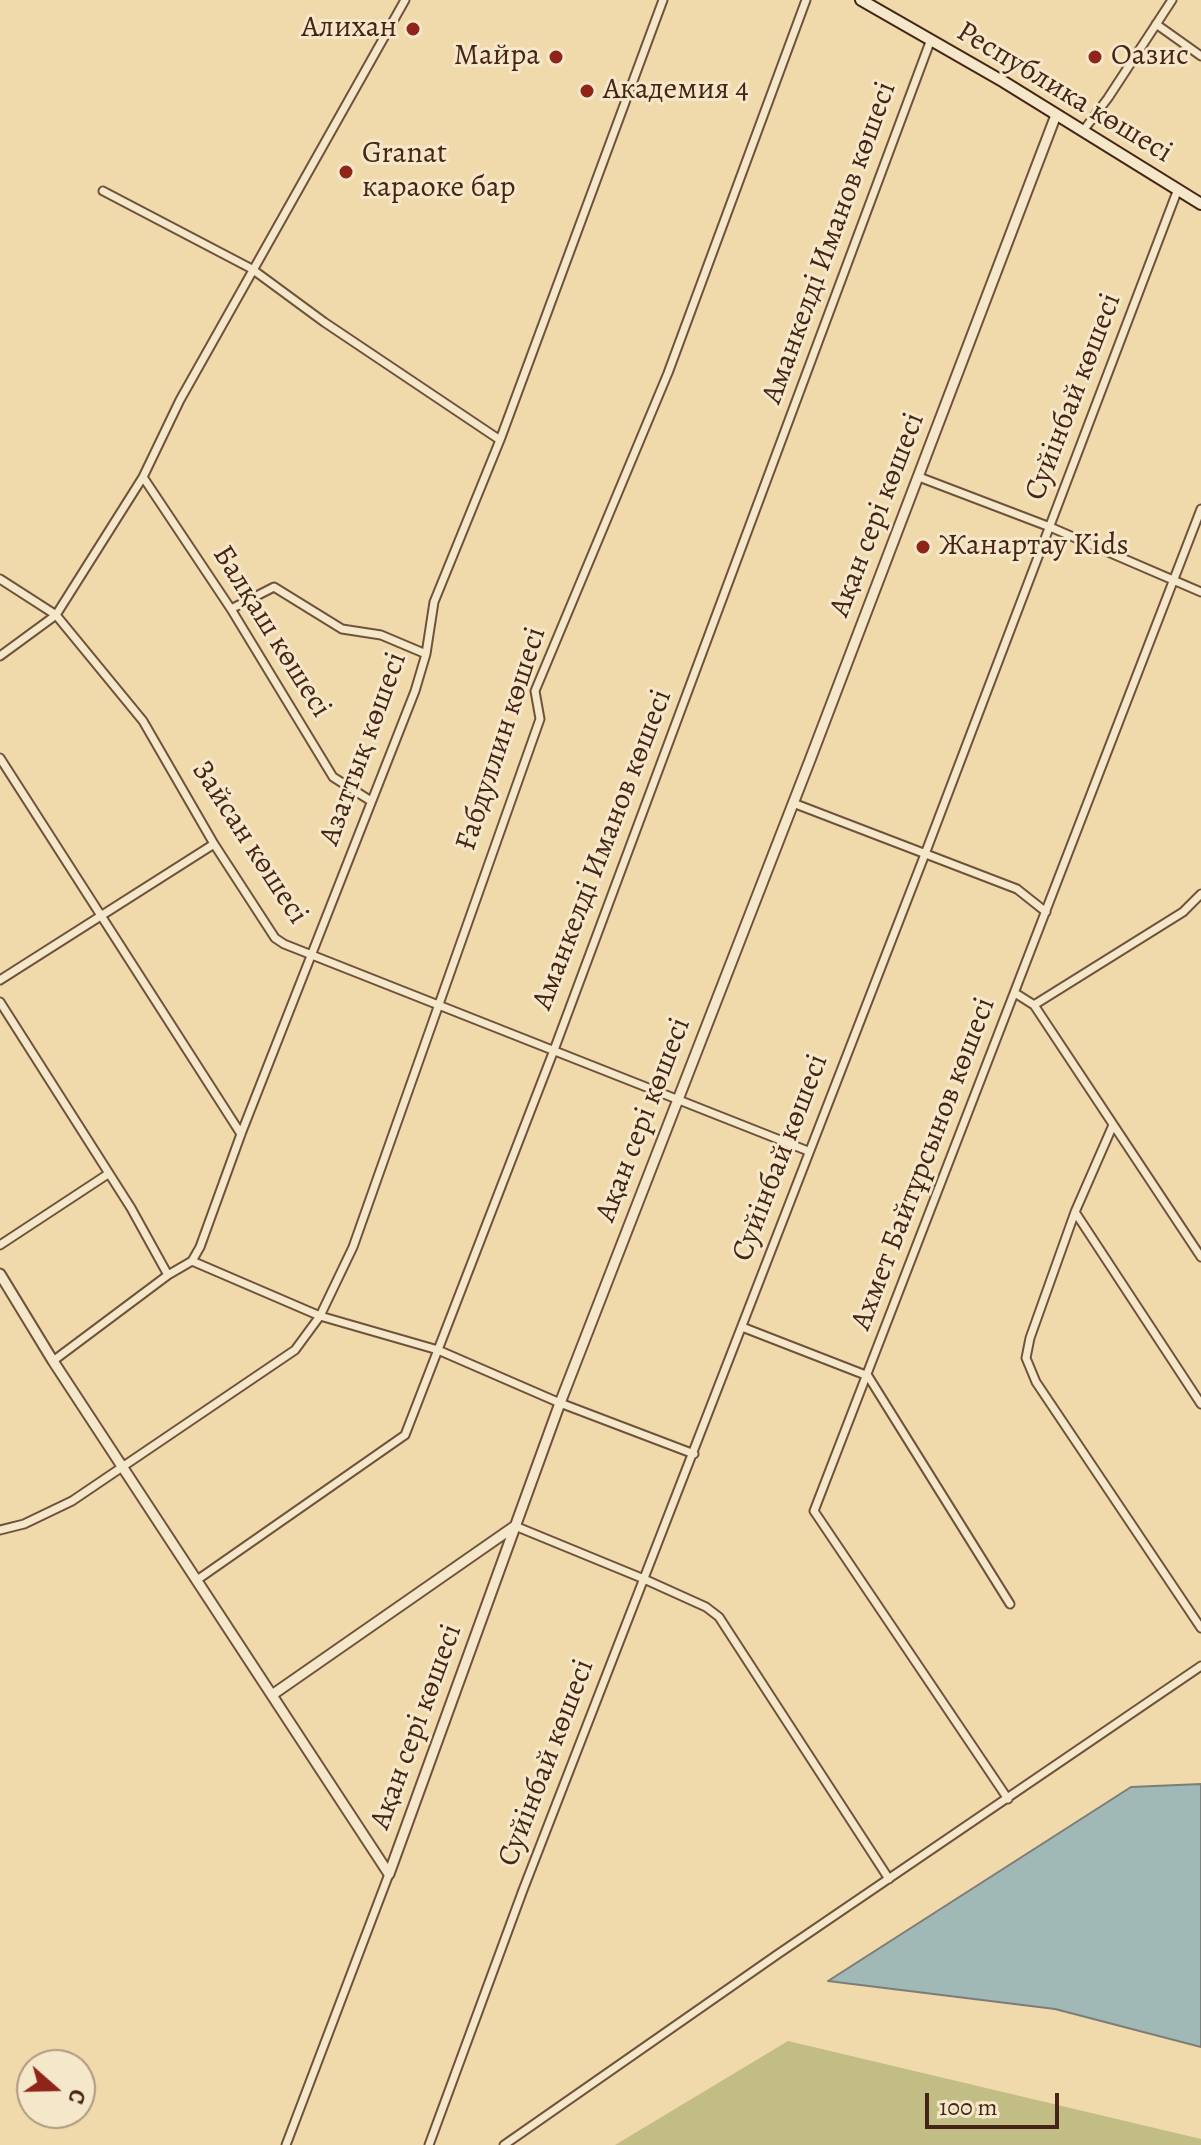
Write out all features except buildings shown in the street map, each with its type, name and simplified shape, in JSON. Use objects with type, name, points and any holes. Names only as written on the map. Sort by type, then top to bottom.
[{"type":"main road","name":"Республика көшесі","points":[[861,0],[996,78],[1201,204]]},
{"type":"street","points":[[0,656],[56,615],[143,477],[180,400],[405,0]]},
{"type":"street","name":"Азаттық көшесі","points":[[192,1261],[415,691],[426,654],[434,602],[500,440],[663,0]]},
{"type":"street","name":"Ғабдуллин көшесі","points":[[0,1530],[24,1524],[72,1501],[295,1350],[320,1316],[353,1247],[540,719],[535,691],[668,373],[806,0]]},
{"type":"street","points":[[1083,131],[1172,0]]},
{"type":"street","points":[[1156,24],[1201,56]]},
{"type":"street","name":"Аманкелді Иманов көшесі","points":[[197,1580],[405,1435],[554,1050],[930,42]]},
{"type":"street","name":"Ақан сері көшесі","points":[[286,2145],[389,1874],[560,1403],[1056,115]]},
{"type":"street","name":"Суйінбай көшесі","points":[[429,2145],[523,1890],[694,1454],[1178,189]]},
{"type":"street","points":[[103,191],[252,269],[324,322],[500,440]]},
{"type":"street","name":"Балқаш көшесі","points":[[143,477],[231,609],[333,777],[371,801]]},
{"type":"street","points":[[919,477],[1050,527],[1201,592]]},
{"type":"street","name":"Ахмет Байтұрсынов көшесі","points":[[1008,1799],[814,1511],[1201,509]]},
{"type":"street","name":"Зайсан көшесі","points":[[0,579],[56,615],[143,721],[214,844],[275,938],[311,956],[808,1151]]},
{"type":"street","points":[[231,609],[274,587],[342,629],[381,635],[426,654]]},
{"type":"street","points":[[0,758],[241,1134]]},
{"type":"street","points":[[793,803],[1017,889],[1046,912]]},
{"type":"street","points":[[0,980],[214,844]]},
{"type":"street","points":[[1034,1005],[1183,912],[1198,895],[1201,885]]},
{"type":"street","points":[[1015,993],[1034,1005],[1201,1257]]},
{"type":"street","points":[[0,1002],[168,1275]]},
{"type":"street","points":[[1113,1125],[1075,1212],[1030,1338],[1026,1358],[1036,1382],[1201,1628]]},
{"type":"street","points":[[0,1245],[108,1174]]},
{"type":"street","points":[[1075,1212],[1201,1404]]},
{"type":"street","points":[[53,1361],[168,1275],[192,1261],[320,1316],[438,1350],[560,1403],[694,1454]]},
{"type":"street","points":[[0,1274],[53,1361],[389,1874]]},
{"type":"street","points":[[742,1327],[868,1376],[1010,1604]]},
{"type":"street","points":[[272,1695],[515,1526],[644,1579],[706,1607],[719,1617],[889,1879]]},
{"type":"street","points":[[504,2145],[1201,1666]]},
{"type":"shaded area","points":[[788,2041],[1201,2139],[1201,2145],[615,2145]]},
{"type":"water","points":[[1201,1784],[1201,2047],[1055,2009],[828,1981],[1131,1787]]},
{"type":"place","name":"Алихан","points":[[413,29]]},
{"type":"place","name":"Майра","points":[[556,57]]},
{"type":"place","name":"Оазис","points":[[1095,57]]},
{"type":"place","name":"Академия 4","points":[[587,91]]},
{"type":"place","name":"Granat караоке бар","points":[[346,172]]},
{"type":"place","name":"Жанартау Kids","points":[[923,547]]}]
